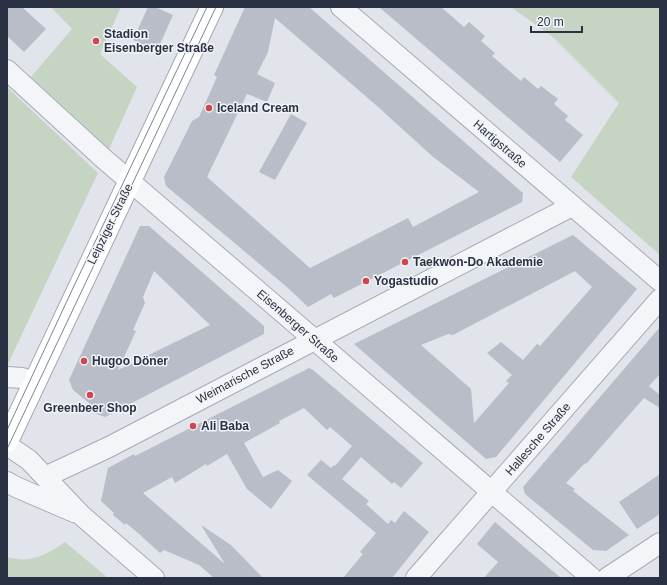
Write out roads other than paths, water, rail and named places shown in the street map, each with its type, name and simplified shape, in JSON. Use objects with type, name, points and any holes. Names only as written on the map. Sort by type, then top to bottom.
[{"type":"main road","name":"Leipziger Straße","points":[[7,441],[212,7]]},
{"type":"street","name":"Hartigstraße","points":[[341,7],[660,281]]},
{"type":"street","name":"Eisenberger Straße","points":[[7,70],[130,181],[592,578]]},
{"type":"street","name":"Weimarische Straße","points":[[45,477],[109,447],[572,206]]},
{"type":"street","name":"Hallesche Straße","points":[[416,578],[660,299]]},
{"type":"street","points":[[7,378],[22,378],[35,382]]},
{"type":"street","points":[[7,445],[29,460],[81,515],[154,578]]},
{"type":"street","points":[[7,482],[81,515]]},
{"type":"street","points":[[607,578],[660,543]]},
{"type":"tram line","points":[[7,430],[207,7]]},
{"type":"tram line","points":[[7,449],[216,7]]},
{"type":"place","name":"Stadion Eisenberger Straße","points":[[96,41]]},
{"type":"place","name":"Iceland Cream","points":[[209,108]]},
{"type":"place","name":"Taekwon-Do Akademie","points":[[405,262]]},
{"type":"place","name":"Yogastudio","points":[[366,281]]},
{"type":"place","name":"Hugoo Döner","points":[[84,361]]},
{"type":"place","name":"Greenbeer Shop","points":[[90,395]]},
{"type":"place","name":"Ali Baba","points":[[193,426]]}]
